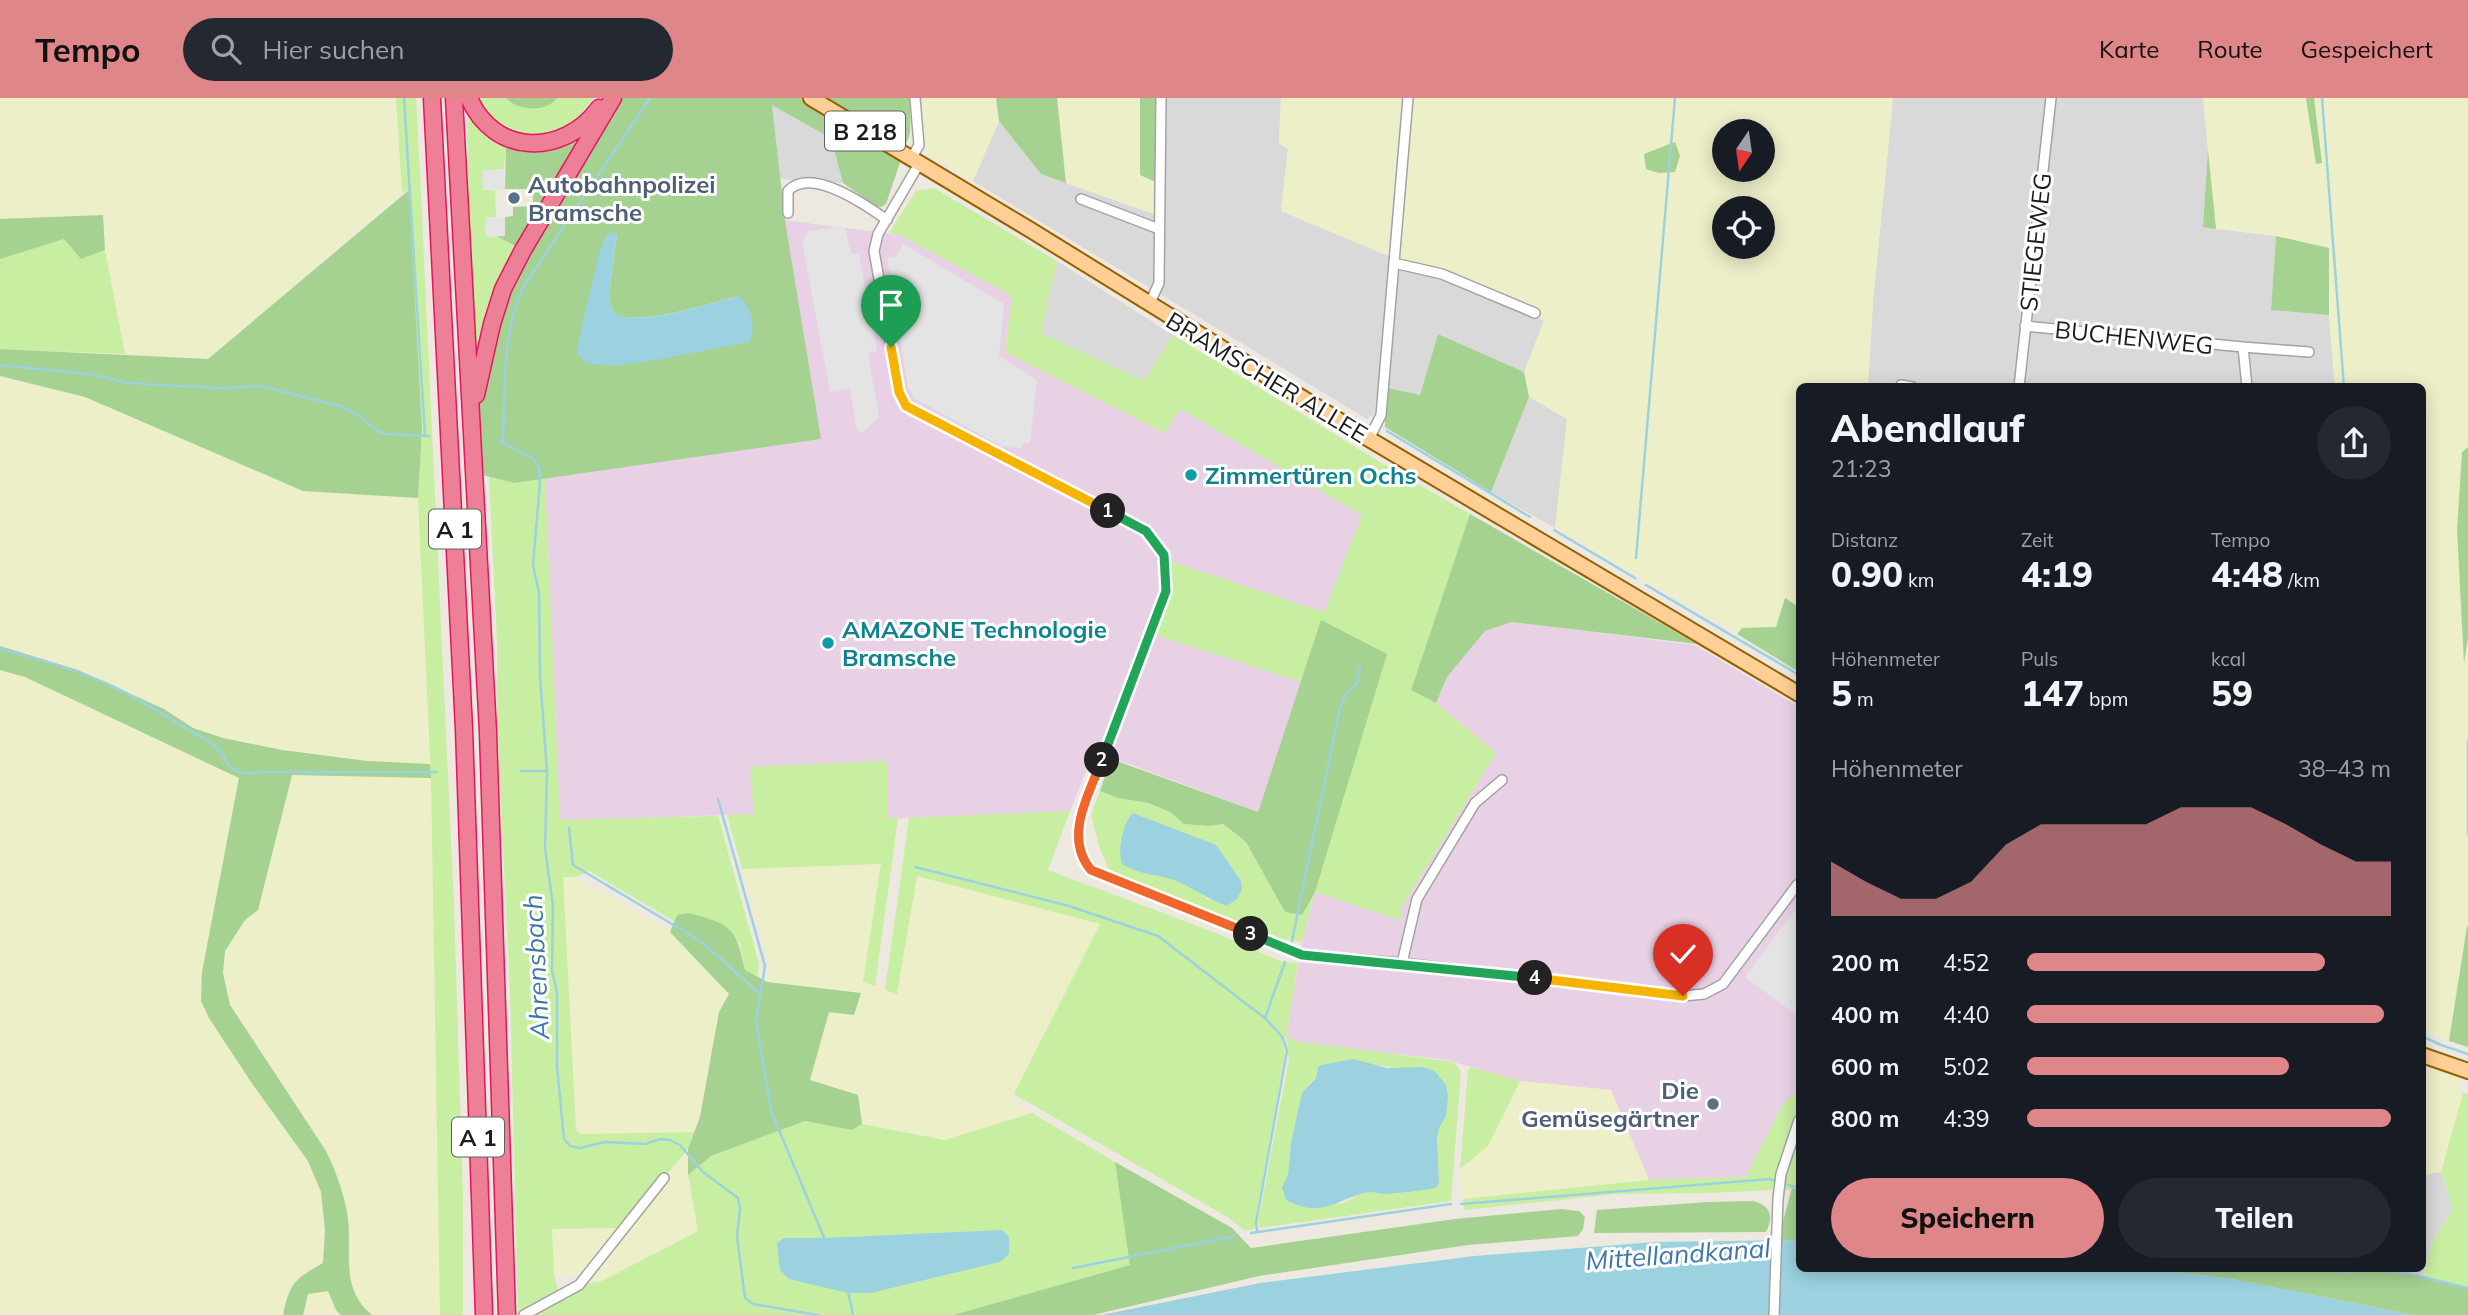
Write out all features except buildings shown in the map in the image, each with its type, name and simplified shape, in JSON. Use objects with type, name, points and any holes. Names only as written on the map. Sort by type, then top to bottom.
[{"type":"highway","name":"A 1","points":[[432,98],[463,716],[484,1315]]},
{"type":"highway","name":"A 1","points":[[454,98],[488,732],[507,1315]]},
{"type":"highway","points":[[469,98],[480,117],[499,134],[515,141],[535,144],[556,142],[567,136],[585,124],[606,98]]},
{"type":"highway","points":[[471,414],[503,289],[523,250],[613,98]]},
{"type":"main road","name":"BRAMSCHER ALLEE","points":[[811,98],[1369,439],[1796,692]]},
{"type":"main road","points":[[2426,1056],[2468,1071]]},
{"type":"street","points":[[915,98],[919,145],[915,162],[878,234],[874,250],[899,392],[906,406],[1146,531],[1164,555],[1166,591],[1080,819],[1077,835],[1084,862],[1091,870],[1302,955],[1402,963],[1683,996],[1703,994],[1723,984],[1796,886]]},
{"type":"street","points":[[1149,304],[1159,283],[1160,98]]},
{"type":"street","points":[[1369,439],[1381,415],[1408,98]]},
{"type":"street","name":"STIEGEWEG","points":[[2019,383],[2051,98]]},
{"type":"street","points":[[788,213],[788,191],[795,184],[806,183],[832,187],[843,192],[887,220]]},
{"type":"street","points":[[1081,199],[1160,229]]},
{"type":"street","points":[[1394,263],[1442,274],[1535,313]]},
{"type":"street","name":"BUCHENWEG","points":[[2025,326],[2309,352]]},
{"type":"street","name":"BUCHENWEG","points":[[2243,347],[2246,383]]},
{"type":"street","points":[[1402,963],[1417,899],[1475,803],[1502,780]]},
{"type":"street","points":[[1774,1315],[1779,1188],[1796,1130]]},
{"type":"street","points":[[524,1315],[579,1284],[664,1178]]},
{"type":"shaded area","points":[[1161,98],[1281,98],[1279,143],[1288,149],[1281,211],[1544,321],[1524,372],[1438,334],[1420,395],[1378,386],[1374,414],[1367,419],[973,181],[999,121],[1041,174],[1159,216]]},
{"type":"shaded area","points":[[1893,98],[2203,98],[2208,150],[2203,227],[2276,236],[2271,310],[2329,315],[2335,383],[1868,383],[1873,301]]},
{"type":"shaded area","points":[[772,104],[831,138],[843,183],[780,179]]},
{"type":"shaded area","points":[[504,169],[505,189],[483,190],[482,171]]},
{"type":"shaded area","points":[[485,217],[505,217],[505,236],[486,237]]},
{"type":"shaded area","points":[[785,220],[900,235],[1012,296],[1005,352],[1164,433],[1180,408],[1362,515],[1325,609],[1258,812],[1094,751],[1070,811],[888,819],[886,761],[750,767],[754,814],[560,821],[545,478],[820,439]]},
{"type":"shaded area","points":[[845,228],[851,254],[859,254],[877,351],[868,353],[879,417],[862,433],[857,431],[850,388],[830,392],[802,241],[808,231]]},
{"type":"shaded area","points":[[903,244],[1004,304],[999,356],[1037,380],[1030,443],[1022,443],[1021,448],[1001,446],[914,398],[908,387],[887,258],[896,257]]},
{"type":"shaded area","points":[[1057,261],[1173,335],[1144,381],[1040,333]]},
{"type":"shaded area","points":[[1529,397],[1568,419],[1555,528],[1491,492]]},
{"type":"shaded area","points":[[1513,622],[1695,645],[1796,705],[1796,1093],[1782,1106],[1746,1177],[1649,1180],[1610,1090],[1520,1081],[1447,1060],[1295,1042],[1286,1036],[1302,942],[1315,892],[1402,921],[1401,908],[1496,753],[1436,703],[1447,677],[1485,631]]},
{"type":"shaded area","points":[[1796,909],[1796,1015],[1745,977]]},
{"type":"shaded area","points":[[2441,1172],[2453,1208],[2432,1243],[2426,1266],[2426,1174]]},
{"type":"shaded area","points":[[2389,1272],[2424,1272],[2423,1277]]},
{"type":"green space","points":[[0,98],[396,98],[402,193],[208,359],[125,354],[105,250],[103,215],[0,219]]},
{"type":"green space","points":[[396,98],[416,98],[454,905],[463,1197],[463,1315],[440,1315],[431,778],[418,498],[422,430],[408,190],[402,193]]},
{"type":"green space","points":[[473,98],[506,98],[517,106],[539,108],[557,98],[594,98],[567,126],[547,136],[536,137],[491,122]]},
{"type":"green space","points":[[506,98],[557,98],[546,106],[525,108]]},
{"type":"green space","points":[[619,98],[911,98],[910,133],[886,204],[881,207],[843,183],[831,138],[772,105],[785,220],[821,439],[514,483],[474,473],[472,414],[523,250],[496,236],[505,236],[505,217],[513,216],[513,207],[533,206],[533,189],[505,189],[506,144],[528,149]],"holes":[[[617,236],[610,296],[613,311],[621,316],[635,318],[673,313],[739,296],[612,366],[606,237]]]},
{"type":"green space","points":[[920,98],[996,98],[999,121],[973,181],[925,152]]},
{"type":"green space","points":[[996,98],[1057,98],[1066,183],[1041,174],[999,121]]},
{"type":"green space","points":[[1057,98],[1140,98],[1140,175],[1160,184],[1160,216],[1066,183]]},
{"type":"green space","points":[[1140,98],[1161,98],[1160,184],[1140,175]]},
{"type":"green space","points":[[1281,98],[1402,98],[1387,255],[1281,211],[1288,149],[1279,143]]},
{"type":"green space","points":[[1413,98],[1893,98],[1873,301],[1868,383],[1796,383],[1796,605],[1785,598],[1776,627],[1743,628],[1737,634],[1555,528],[1567,419],[1529,397],[1524,372],[1544,321],[1399,260]]},
{"type":"green space","points":[[2203,98],[2306,98],[2317,164],[2322,163],[2314,98],[2468,98],[2468,447],[2462,452],[2457,530],[2464,659],[2468,638],[2468,892],[2467,926],[2449,1041],[2426,1031],[2426,383],[2335,383],[2329,315],[2329,248],[2276,236],[2216,229]]},
{"type":"green space","points":[[2306,98],[2314,98],[2322,163],[2316,164]]},
{"type":"green space","points":[[467,110],[506,144],[504,169],[483,171],[483,190],[495,190],[496,217],[485,217],[486,236],[496,236],[523,250],[472,414]]},
{"type":"green space","points":[[1675,142],[1680,156],[1675,172],[1659,173],[1646,169],[1644,154]]},
{"type":"green space","points":[[2208,150],[2216,229],[2203,227]]},
{"type":"green space","points":[[934,188],[1057,261],[1041,333],[1144,381],[1173,335],[1470,514],[1411,690],[1436,703],[1496,753],[1401,908],[1402,921],[1315,892],[1302,942],[1279,938],[1111,873],[1100,849],[1091,815],[1100,791],[1118,798],[1147,803],[1170,812],[1185,824],[1222,824],[1246,842],[1285,912],[1321,621],[1301,682],[1156,635],[1171,589],[1169,561],[1324,612],[1362,515],[1180,409],[1164,433],[1005,352],[1012,296],[900,235],[889,233],[916,191]],"holes":[[[1171,879],[1237,899],[1207,899],[1195,889]]]},
{"type":"green space","points":[[409,190],[422,430],[418,498],[303,491],[85,397],[0,376],[0,349],[208,359]]},
{"type":"green space","points":[[103,215],[105,250],[81,259],[64,239],[0,259],[0,219]]},
{"type":"green space","points":[[2276,236],[2329,248],[2329,315],[2271,310]]},
{"type":"green space","points":[[64,239],[81,259],[105,250],[125,354],[0,349],[0,259]]},
{"type":"green space","points":[[1438,334],[1524,372],[1529,397],[1491,492],[1385,427],[1384,387],[1420,395]]},
{"type":"green space","points":[[0,376],[85,397],[303,491],[418,498],[430,764],[367,761],[282,750],[223,738],[193,728],[164,709],[78,670],[0,646]]},
{"type":"green space","points":[[2468,447],[2468,638],[2464,663],[2457,530],[2462,452]]},
{"type":"green space","points":[[489,477],[514,483],[545,478],[560,820],[718,816],[759,964],[757,977],[745,970],[740,943],[677,915],[674,921],[589,871],[576,877],[563,877],[576,1130],[581,1134],[694,1132],[688,1149],[668,1173],[664,1172],[619,1228],[552,1229],[554,1273],[559,1297],[579,1285],[602,1281],[698,1231],[688,1175],[711,1156],[805,1121],[852,1130],[862,1124],[945,1140],[1032,1113],[1115,1162],[1131,1265],[953,1315],[518,1315],[510,994],[497,720],[497,642]],"holes":[[[825,1238],[1000,1262],[871,1293],[848,1293],[806,1239]]]},
{"type":"green space","points":[[1470,514],[1697,644],[1512,622],[1485,631],[1447,677],[1436,703],[1411,690]]},
{"type":"green space","points":[[1785,598],[1796,605],[1796,670],[1737,634],[1742,628],[1776,627]]},
{"type":"green space","points":[[1321,620],[1387,654],[1315,892],[1302,915],[1285,912],[1246,842],[1223,824],[1184,824],[1170,812],[1148,803],[1118,798],[1100,791],[1111,759],[1258,812]]},
{"type":"green space","points":[[0,646],[78,670],[164,709],[193,728],[223,738],[282,750],[367,761],[430,764],[431,778],[292,775],[258,910],[245,920],[225,951],[223,973],[230,1005],[326,1151],[333,1167],[348,1219],[351,1282],[362,1305],[372,1315],[341,1315],[328,1291],[308,1294],[303,1315],[283,1315],[291,1288],[306,1273],[323,1263],[325,1230],[321,1192],[308,1161],[251,1082],[209,1018],[201,1001],[202,972],[239,778],[25,677],[0,670]]},
{"type":"green space","points":[[0,670],[25,677],[239,778],[200,989],[201,1001],[209,1018],[308,1161],[321,1192],[325,1230],[323,1263],[298,1277],[287,1296],[283,1315],[0,1315]]},
{"type":"green space","points":[[887,761],[888,818],[898,818],[875,986],[863,982],[881,864],[742,869],[727,815],[754,814],[750,767]]},
{"type":"green space","points":[[292,775],[431,778],[440,1315],[303,1315],[307,1293],[350,1285],[348,1217],[334,1168],[326,1151],[230,1005],[223,973],[225,951],[245,920],[258,909]]},
{"type":"green space","points":[[1070,811],[1048,870],[1219,934],[1280,961],[1298,963],[1286,1035],[1295,1041],[1454,1062],[1461,1072],[1451,1201],[1259,1228],[1289,1059],[1286,1036],[1282,1039],[1285,1052],[1254,1229],[1245,1231],[1229,1218],[1014,1094],[1100,924],[917,876],[897,994],[885,990],[909,818]],"holes":[[[1371,1064],[1403,1069],[1423,1067],[1446,1115],[1439,1128],[1436,1157],[1384,1194],[1366,1192],[1341,1204],[1283,1188],[1288,1176],[1291,1142],[1302,1093],[1316,1077],[1318,1067]]]},
{"type":"green space","points":[[881,864],[863,982],[897,993],[917,876],[1101,924],[1011,1100],[1032,1113],[945,1140],[862,1124],[858,1095],[810,1080],[829,1012],[854,1015],[860,993],[767,982],[769,965],[742,869]]},
{"type":"green space","points":[[563,877],[576,877],[670,932],[729,994],[719,1012],[700,1117],[694,1132],[580,1134],[576,1130]]},
{"type":"green space","points":[[688,913],[713,920],[729,929],[738,944],[745,970],[767,982],[861,993],[854,1015],[829,1012],[810,1080],[858,1095],[862,1124],[852,1130],[805,1121],[711,1156],[688,1175],[688,1149],[700,1117],[719,1012],[729,994],[670,932],[677,915]]},
{"type":"green space","points":[[2468,927],[2468,1047],[2449,1041]]},
{"type":"green space","points":[[2426,1066],[2456,1075],[2461,1081],[2459,1091],[2463,1093],[2441,1172],[2426,1174]]},
{"type":"green space","points":[[1470,1067],[1520,1081],[1488,1146],[1460,1169],[1468,1071]]},
{"type":"green space","points":[[1520,1081],[1611,1090],[1649,1180],[1463,1199],[1460,1169],[1488,1146]]},
{"type":"green space","points":[[1796,1093],[1796,1189],[1616,1194],[1464,1210],[1463,1199],[1649,1180],[1746,1177],[1782,1106]]},
{"type":"green space","points":[[2463,1093],[2468,1093],[2468,1288],[2423,1277],[2432,1243],[2453,1208],[2441,1172]]},
{"type":"green space","points":[[688,1149],[688,1175],[699,1231],[602,1281],[554,1273],[552,1229],[624,1228]]},
{"type":"green space","points":[[1115,1162],[1232,1228],[1251,1248],[1455,1219],[1561,1209],[1579,1211],[1585,1217],[1583,1229],[1578,1236],[1468,1245],[1259,1276],[1093,1315],[953,1315],[1130,1265]]},
{"type":"green space","points":[[1792,1188],[1796,1189],[1796,1240],[1780,1240]]},
{"type":"green space","points":[[1753,1201],[1764,1206],[1769,1212],[1770,1221],[1766,1232],[1594,1233],[1597,1210]]},
{"type":"green space","points":[[2177,1272],[2411,1274],[2468,1288],[2468,1315],[2413,1315],[2232,1279]]},
{"type":"water","points":[[611,232],[617,233],[610,286],[613,311],[622,316],[636,318],[653,316],[739,296],[752,317],[749,342],[612,366],[585,363],[577,353],[578,343],[600,251]]},
{"type":"water","points":[[1133,813],[1216,845],[1241,881],[1242,890],[1237,899],[1227,906],[1179,882],[1140,872],[1122,864],[1122,837],[1126,823]]},
{"type":"water","points":[[1354,1059],[1387,1068],[1423,1067],[1435,1071],[1446,1085],[1446,1116],[1439,1128],[1437,1141],[1439,1182],[1436,1188],[1386,1194],[1367,1192],[1318,1208],[1308,1208],[1286,1200],[1282,1188],[1288,1175],[1291,1142],[1302,1093],[1316,1078],[1321,1065]]},
{"type":"water","points":[[1002,1230],[1009,1237],[1009,1254],[1000,1262],[871,1293],[848,1293],[789,1279],[780,1270],[777,1243],[784,1238]]},
{"type":"water","name":"Mittellandkanal","points":[[1796,1240],[1796,1272],[2177,1272],[2232,1279],[2413,1315],[1101,1315],[1260,1283],[1474,1256],[1656,1242]]},
{"type":"waterway","points":[[404,98],[425,436]]},
{"type":"waterway","points":[[503,441],[508,345],[522,289],[650,98]]},
{"type":"waterway","points":[[1636,558],[1675,98]]},
{"type":"waterway","points":[[2322,98],[2344,383]]},
{"type":"waterway","name":"Ahrensbach","points":[[0,365],[91,374],[127,383],[221,388],[262,386],[340,406],[386,434],[429,436]]},
{"type":"waterway","points":[[1387,431],[1530,517]]},
{"type":"waterway","name":"Ahrensbach","points":[[498,440],[532,458],[539,467],[533,565],[539,593],[540,676],[547,771],[545,848],[553,906],[552,971],[557,992],[557,1066],[564,1139],[570,1146],[580,1148],[605,1142],[645,1144],[660,1139],[680,1145],[703,1172],[738,1198],[740,1209],[737,1236],[745,1298],[753,1304],[818,1315]]},
{"type":"waterway","points":[[1554,530],[1635,578]]},
{"type":"waterway","points":[[1646,585],[1796,673]]},
{"type":"waterway","points":[[0,649],[71,669],[124,692],[205,739],[239,772],[437,772]]},
{"type":"waterway","points":[[1292,941],[1340,708],[1345,696],[1357,683],[1360,667]]},
{"type":"waterway","points":[[2468,741],[2468,834]]},
{"type":"waterway","points":[[521,771],[547,771]]},
{"type":"waterway","points":[[718,799],[765,966],[756,1022],[771,1111],[825,1240]]},
{"type":"waterway","points":[[569,828],[573,865],[702,942],[760,994]]},
{"type":"waterway","points":[[915,867],[1069,906],[1158,936],[1266,1019],[1283,1038],[1287,1051],[1256,1223],[1257,1231]]},
{"type":"waterway","points":[[1265,1018],[1285,962]]},
{"type":"waterway","points":[[2426,1038],[2468,1054]]},
{"type":"waterway","points":[[1461,1204],[1770,1179],[1796,1187]]},
{"type":"waterway","points":[[1251,1233],[1451,1204]]},
{"type":"waterway","points":[[1073,1268],[1235,1236]]},
{"type":"waterway","points":[[2394,1272],[2468,1288]]},
{"type":"waterway","points":[[848,1291],[853,1315]]},
{"type":"place","name":"Autobahnpolizei Bramsche","points":[[514,198]]},
{"type":"place","name":"Zimmertüren Ochs","points":[[1191,475]]},
{"type":"place","name":"AMAZONE Technologie Bramsche","points":[[828,643]]},
{"type":"place","name":"Die Gemüsegärtner","points":[[1713,1104]]},
{"type":"route","points":[[891,347],[899,392],[906,406],[1146,531],[1164,555],[1166,591],[1080,819],[1077,835],[1080,850],[1084,862],[1091,870],[1302,955],[1402,963],[1683,996]]}]
